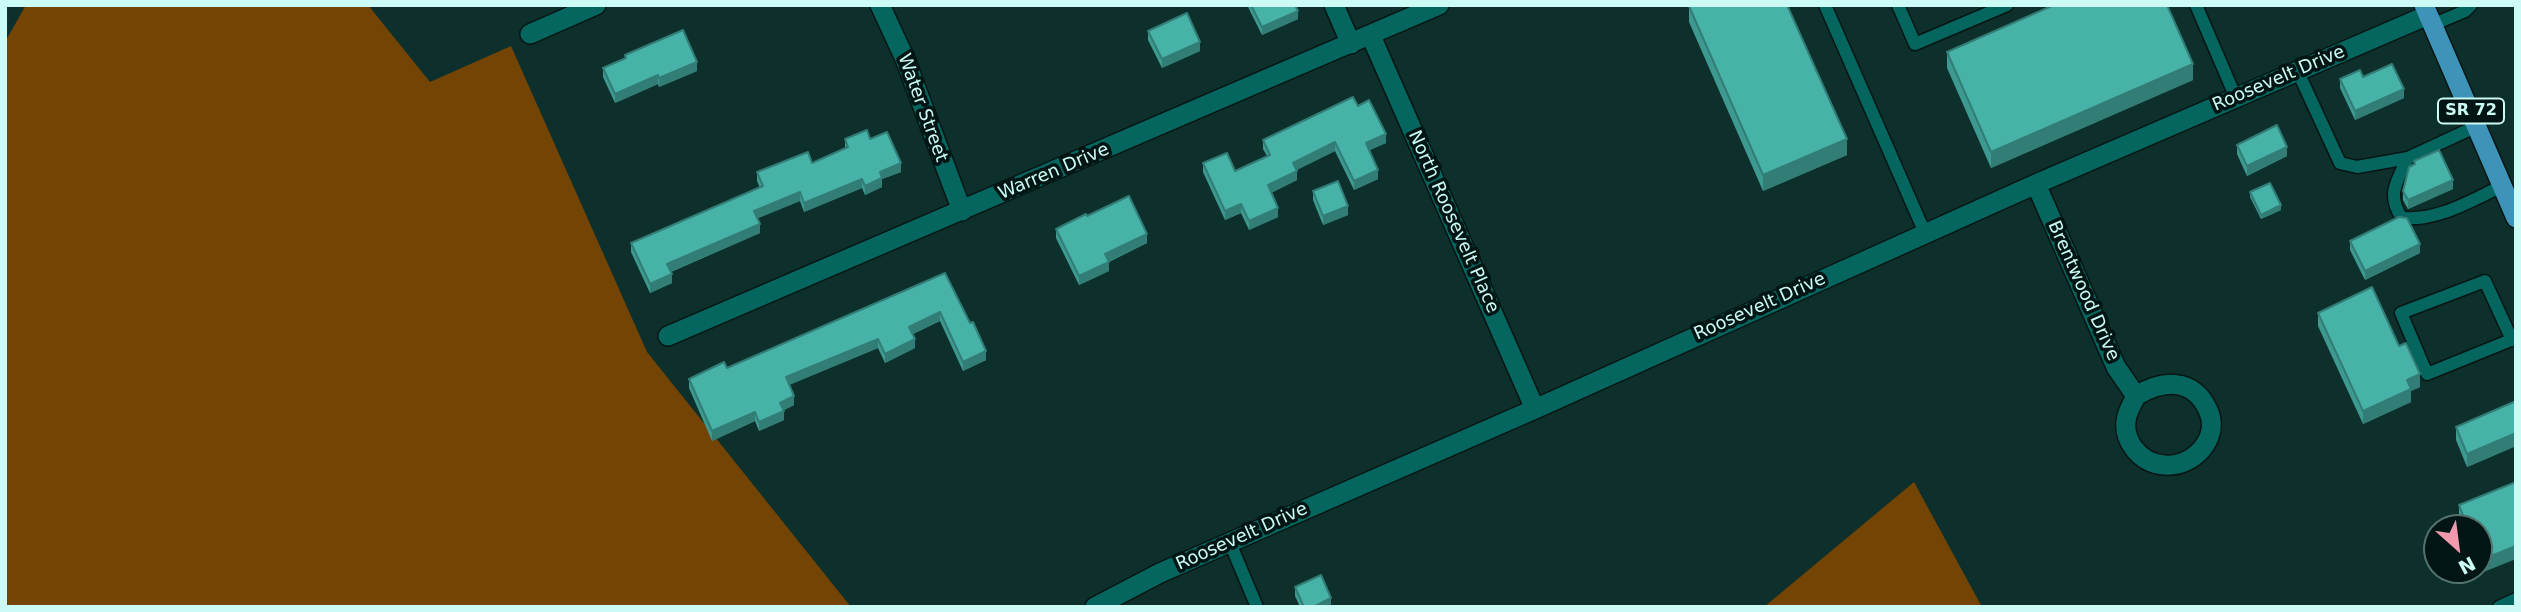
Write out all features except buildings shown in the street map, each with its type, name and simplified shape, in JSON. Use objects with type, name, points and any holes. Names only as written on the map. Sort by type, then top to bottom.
[{"type":"main road","name":"SR 72","points":[[2428,15],[2511,201]]},
{"type":"street","points":[[530,34],[596,5]]},
{"type":"street","name":"Water Street","points":[[880,5],[905,59],[962,211]]},
{"type":"street","points":[[1334,5],[1351,44]]},
{"type":"street","name":"Warren Drive","points":[[668,336],[1439,5]]},
{"type":"street","name":"Roosevelt Drive","points":[[1095,607],[1160,573],[1535,409],[1925,233],[2428,15]]},
{"type":"street","name":"North Roosevelt Place","points":[[1371,36],[1535,409]]},
{"type":"street","name":"Brentwood Drive","points":[[2036,184],[2116,367],[2136,396]]},
{"type":"street","points":[[2165,383],[2193,391],[2204,401],[2211,415],[2211,431],[2207,445],[2182,462],[2165,466],[2138,454],[2129,443],[2126,430],[2127,416],[2136,396],[2151,386],[2165,383]]},
{"type":"lane","points":[[1825,5],[1925,233]]},
{"type":"lane","points":[[1898,5],[1915,44],[2007,5]]},
{"type":"lane","points":[[2196,5],[2236,98]]},
{"type":"lane","points":[[2428,15],[2465,11],[2471,5]]},
{"type":"lane","points":[[2298,72],[2340,163],[2357,167],[2408,158],[2477,126]]},
{"type":"lane","points":[[2408,158],[2392,196],[2395,208],[2402,218],[2417,220],[2511,201]]},
{"type":"lane","points":[[2485,281],[2514,339],[2427,374],[2401,313],[2485,281]]},
{"type":"lane","points":[[1230,543],[1257,607]]},
{"type":"lane","points":[[2499,607],[2516,599]]},
{"type":"shaded area","points":[[26,5],[368,5],[430,82],[511,46],[647,352],[851,607],[5,607],[5,42]]},
{"type":"shaded area","points":[[1914,482],[1982,607],[1764,607]]}]
